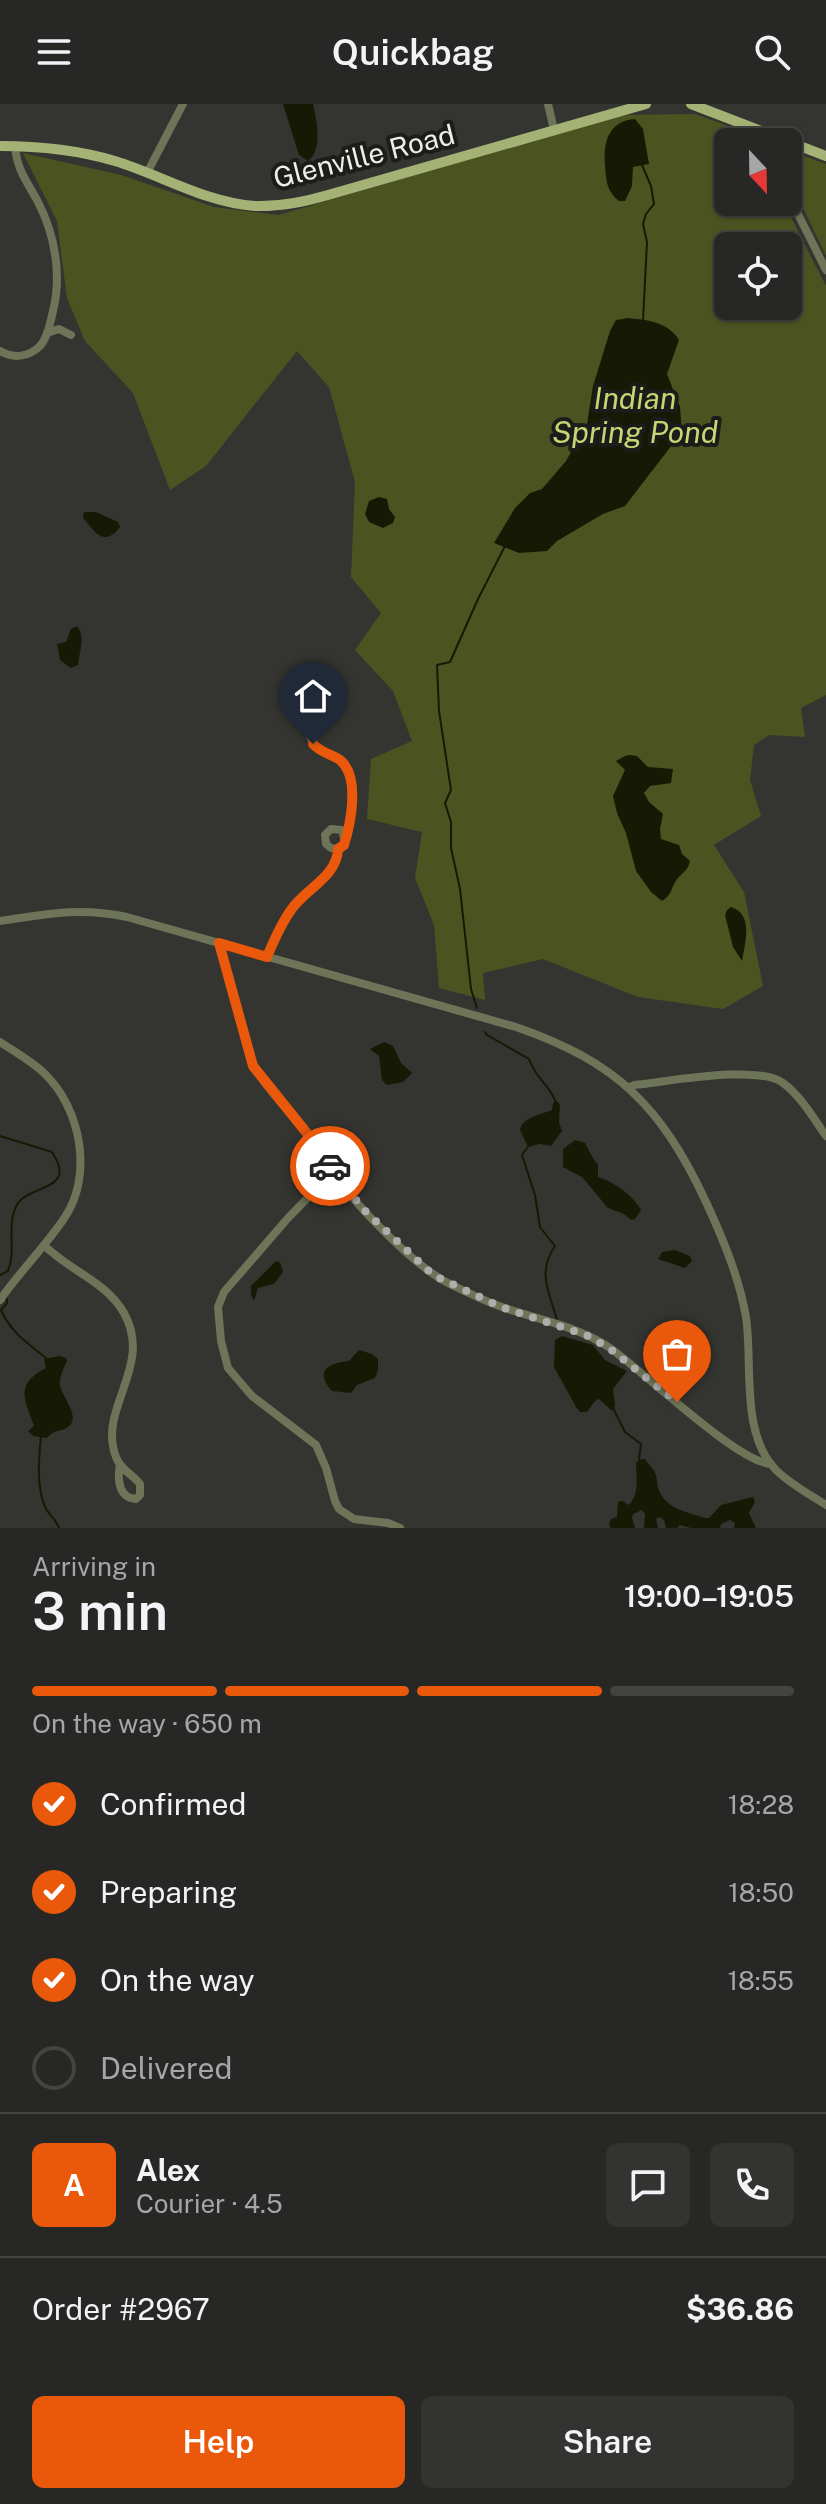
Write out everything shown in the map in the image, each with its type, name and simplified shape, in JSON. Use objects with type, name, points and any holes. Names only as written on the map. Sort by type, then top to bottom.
[{"type":"main road","name":"Glenville Road","points":[[0,146],[75,152],[114,161],[242,204],[287,204],[646,104]]},
{"type":"main road","points":[[691,104],[749,128]]},
{"type":"main road","points":[[802,148],[826,156]]},
{"type":"street","points":[[147,173],[183,104]]},
{"type":"street","points":[[548,104],[554,130]]},
{"type":"street","points":[[0,351],[18,356],[33,352],[47,333],[56,296],[54,248],[46,216],[19,171],[15,146]]},
{"type":"street","points":[[799,216],[826,270]]},
{"type":"street","points":[[47,333],[62,330],[71,335]]},
{"type":"street","points":[[304,716],[313,744],[347,768],[351,822],[344,845],[338,849],[328,847],[327,831],[335,828],[345,835]]},
{"type":"street","points":[[267,957],[293,907],[329,871],[337,859],[338,849]]},
{"type":"street","points":[[0,921],[89,911],[127,917],[545,1037],[575,1050],[604,1068],[650,1110],[682,1153],[727,1251],[742,1297],[752,1417],[759,1439],[771,1464],[826,1505]]},
{"type":"street","points":[[219,943],[253,1066],[314,1142],[333,1172],[382,1228],[433,1275],[501,1307],[598,1341],[730,1443],[761,1463],[771,1464]]},
{"type":"street","points":[[0,1042],[45,1074],[66,1102],[75,1125],[80,1160],[78,1188],[66,1215],[0,1300]]},
{"type":"street","points":[[628,1088],[744,1074],[765,1076],[784,1083],[826,1136]]},
{"type":"street","points":[[333,1172],[224,1292],[218,1307],[221,1341],[228,1368],[252,1396],[316,1445],[339,1509],[354,1519],[388,1523],[400,1528]]},
{"type":"street","points":[[44,1245],[105,1290],[124,1312],[128,1322],[134,1356],[116,1407],[112,1435],[114,1453],[120,1465]]},
{"type":"green space","points":[[695,114],[734,128],[714,128],[714,216],[790,216],[798,232],[714,232],[714,320],[802,320],[802,239],[826,286],[826,695],[801,708],[805,737],[769,735],[754,745],[750,780],[761,816],[714,845],[744,892],[763,986],[723,1009],[638,997],[543,959],[483,973],[485,1000],[439,988],[434,925],[415,878],[422,832],[367,819],[371,759],[412,741],[393,691],[355,650],[381,613],[351,577],[355,482],[329,387],[297,351],[206,466],[170,490],[133,393],[85,341],[67,298],[57,221],[23,153],[121,175],[214,207],[279,215],[619,115]]},
{"type":"green space","points":[[802,155],[826,164],[826,256],[802,205]]},
{"type":"water","points":[[283,104],[313,104],[317,143],[308,161],[299,155]]},
{"type":"water","points":[[635,119],[643,129],[649,164],[633,167],[632,186],[625,201],[619,201],[612,194],[607,181],[606,142],[619,124]]},
{"type":"water","name":"Indian Spring Pond","points":[[628,318],[663,326],[679,340],[667,374],[680,407],[682,432],[625,506],[603,514],[557,541],[547,551],[519,553],[494,543],[515,508],[530,493],[542,489],[566,461],[587,424],[593,386],[610,331],[616,320]]},
{"type":"water","points":[[379,497],[387,499],[395,517],[393,523],[383,528],[369,522],[365,514],[369,501]]},
{"type":"water","points":[[84,512],[96,512],[118,522],[120,527],[109,537],[99,535],[83,518]]},
{"type":"water","points":[[77,626],[81,645],[78,665],[71,668],[60,660],[57,644],[66,642],[71,629]]},
{"type":"water","points":[[630,755],[637,756],[648,767],[673,769],[671,783],[650,786],[644,793],[663,814],[661,839],[679,845],[682,854],[690,861],[662,901],[651,892],[636,871],[613,796],[625,770],[616,761]]},
{"type":"water","points":[[731,907],[743,916],[745,922],[742,961],[733,947],[725,915]]},
{"type":"water","points":[[384,1042],[393,1046],[401,1063],[412,1073],[403,1082],[387,1085],[382,1080],[379,1056],[370,1049]]},
{"type":"water","points":[[556,1100],[560,1105],[562,1131],[551,1146],[540,1144],[528,1147],[520,1130],[522,1126],[533,1117],[552,1110]]},
{"type":"water","points":[[575,1140],[585,1143],[598,1164],[598,1177],[622,1190],[638,1204],[641,1210],[635,1219],[631,1220],[608,1208],[582,1177],[563,1167],[563,1149]]},
{"type":"water","points":[[675,1250],[690,1256],[692,1261],[685,1268],[658,1259],[662,1252]]},
{"type":"water","points":[[276,1261],[280,1262],[283,1272],[274,1284],[258,1288],[254,1301],[251,1286]]},
{"type":"water","points":[[562,1336],[593,1345],[605,1360],[627,1371],[613,1389],[615,1406],[612,1411],[599,1399],[587,1412],[580,1412],[576,1407],[554,1367],[555,1340]]},
{"type":"water","points":[[359,1350],[378,1359],[375,1378],[357,1385],[351,1393],[332,1391],[324,1378],[326,1369],[349,1361]]},
{"type":"water","points":[[60,1356],[67,1361],[60,1385],[72,1412],[72,1423],[47,1438],[33,1436],[28,1431],[34,1426],[25,1400],[26,1386],[46,1368],[44,1359]]},
{"type":"water","points":[[643,1459],[655,1473],[661,1495],[671,1505],[684,1511],[709,1518],[721,1505],[753,1497],[755,1502],[749,1513],[756,1528],[734,1528],[735,1523],[730,1520],[721,1524],[720,1528],[680,1525],[666,1528],[664,1520],[659,1517],[656,1519],[658,1528],[644,1528],[645,1514],[642,1510],[633,1514],[635,1528],[611,1528],[609,1524],[611,1519],[617,1517],[618,1502],[629,1505],[635,1495],[636,1462]]},
{"type":"waterway","points":[[642,165],[651,186],[654,204],[643,224],[647,242],[643,321]]},
{"type":"waterway","points":[[477,1008],[471,989],[460,889],[451,848],[451,822],[445,803],[451,790],[439,711],[437,665],[450,662],[505,546]]},
{"type":"waterway","points":[[485,1032],[529,1059],[555,1100]]},
{"type":"waterway","points":[[0,1136],[52,1152],[59,1174],[56,1181],[18,1203],[12,1219],[10,1263],[8,1271],[0,1275]]},
{"type":"waterway","points":[[529,1145],[522,1155],[535,1195],[540,1227],[555,1246],[546,1274],[557,1320]]},
{"type":"waterway","points":[[7,1299],[1,1310],[10,1325],[47,1359]]},
{"type":"waterway","points":[[613,1408],[625,1432],[641,1444],[641,1461]]},
{"type":"waterway","points":[[41,1435],[40,1490],[45,1507],[59,1528]]},
{"type":"way so far","points":[[330,1166],[363,1209],[433,1275],[501,1307],[586,1335],[609,1348],[677,1402]]},
{"type":"route","points":[[313,744],[347,768],[352,806],[344,845],[338,849],[337,859],[320,882],[293,907],[267,957],[219,943],[253,1066],[330,1166]]}]
